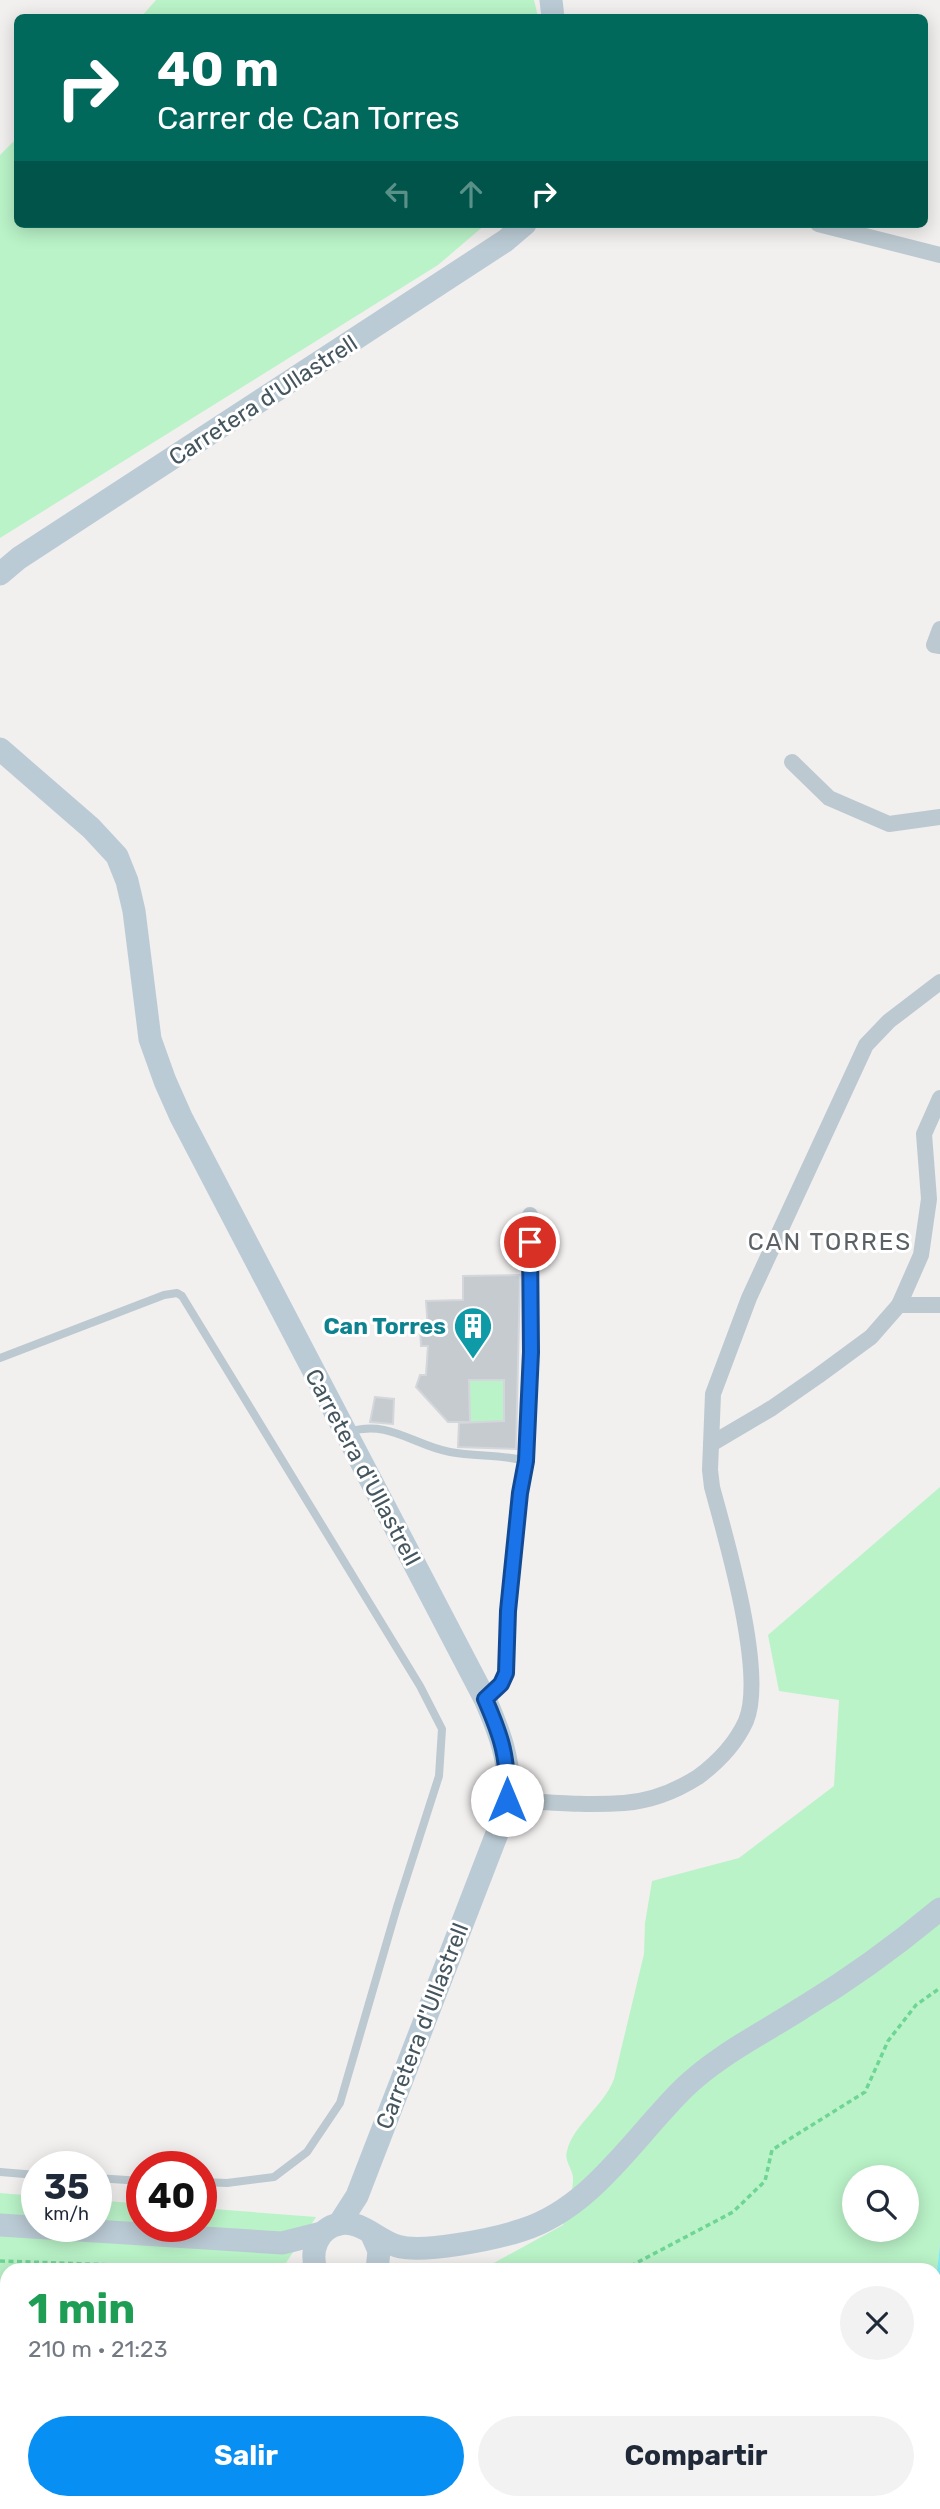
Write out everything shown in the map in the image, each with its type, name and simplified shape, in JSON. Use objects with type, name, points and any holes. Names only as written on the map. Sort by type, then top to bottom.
[{"type":"street","name":"Carretera d'Ullastrell","points":[[0,574],[19,558],[505,242],[520,228]]},
{"type":"street","points":[[834,228],[940,255]]},
{"type":"street","name":"Carretera d'Ullastrell","points":[[0,749],[91,828],[117,856],[127,881],[134,911],[150,1040],[164,1081],[485,1699],[502,1738],[507,1766],[507,1800],[498,1831],[356,2196],[347,2229],[313,2251],[314,2263]]},
{"type":"street","points":[[792,762],[829,798],[889,824],[940,817]]},
{"type":"street","points":[[507,1800],[625,1803],[655,1797],[684,1786],[711,1768],[731,1745],[746,1719],[752,1672],[745,1628],[712,1487],[713,1394],[749,1298],[866,1045],[889,1021],[940,982]]},
{"type":"street","points":[[711,1444],[772,1408],[871,1337],[899,1305],[921,1255],[929,1199],[925,1134],[940,1098]]},
{"type":"street","points":[[485,1699],[501,1684],[506,1673],[508,1611],[520,1493],[526,1461],[531,1352],[530,1215]]},
{"type":"street","points":[[899,1305],[940,1305]]},
{"type":"street","points":[[0,2225],[282,2244],[347,2229],[399,2247],[439,2246],[488,2240],[525,2229],[556,2213],[590,2188],[699,2075],[884,1953],[940,1909]]},
{"type":"street","points":[[347,2229],[377,2242],[378,2263]]},
{"type":"street","points":[[282,2244],[311,2263]]},
{"type":"street","points":[[380,2263],[399,2247]]},
{"type":"lane","points":[[0,1358],[164,1295],[177,1293],[182,1296],[420,1686],[442,1729],[439,1776],[397,1907],[340,2103],[307,2152],[274,2177],[217,2183]]},
{"type":"lane","points":[[346,1434],[360,1428],[399,1433],[444,1451],[473,1456],[507,1456],[526,1461]]},
{"type":"lane","points":[[0,2172],[21,2174]]},
{"type":"path","points":[[636,2263],[733,2212],[765,2181],[772,2150],[865,2092],[888,2041],[916,2005],[940,1988]]},
{"type":"path","points":[[0,2261],[79,2263]]},
{"type":"green space","points":[[156,0],[534,0],[537,14],[144,14]]},
{"type":"green space","points":[[14,141],[14,228],[481,228],[438,265],[0,538],[0,155]]},
{"type":"green space","points":[[469,1380],[504,1380],[504,1421],[470,1423]]},
{"type":"green space","points":[[940,1487],[938,2263],[494,2263],[563,2225],[573,2182],[567,2151],[575,2133],[603,2098],[614,2079],[644,1954],[645,1923],[652,1881],[739,1858],[834,1786],[839,1700],[779,1691],[768,1635]]},
{"type":"green space","points":[[0,2193],[21,2195],[21,2242],[112,2242],[112,2201],[126,2203],[126,2242],[217,2242],[217,2209],[316,2217],[286,2263],[0,2263]]},
{"type":"building","name":"Can Torres","points":[[520,1275],[516,1449],[458,1447],[459,1423],[504,1421],[504,1380],[469,1380],[470,1422],[448,1422],[416,1387],[420,1375],[426,1375],[428,1346],[421,1346],[420,1329],[428,1330],[426,1301],[463,1300],[463,1276]]},
{"type":"building","points":[[375,1397],[394,1399],[393,1424],[370,1422]]},
{"type":"place","name":"Can Torres","points":[[473,1360]]},
{"type":"district","name":"CAN TORRES","points":[[830,1242]]},
{"type":"route","points":[[507,1800],[507,1766],[502,1738],[485,1699],[501,1684],[506,1673],[508,1611],[520,1493],[526,1461],[531,1352],[530,1242]]}]
